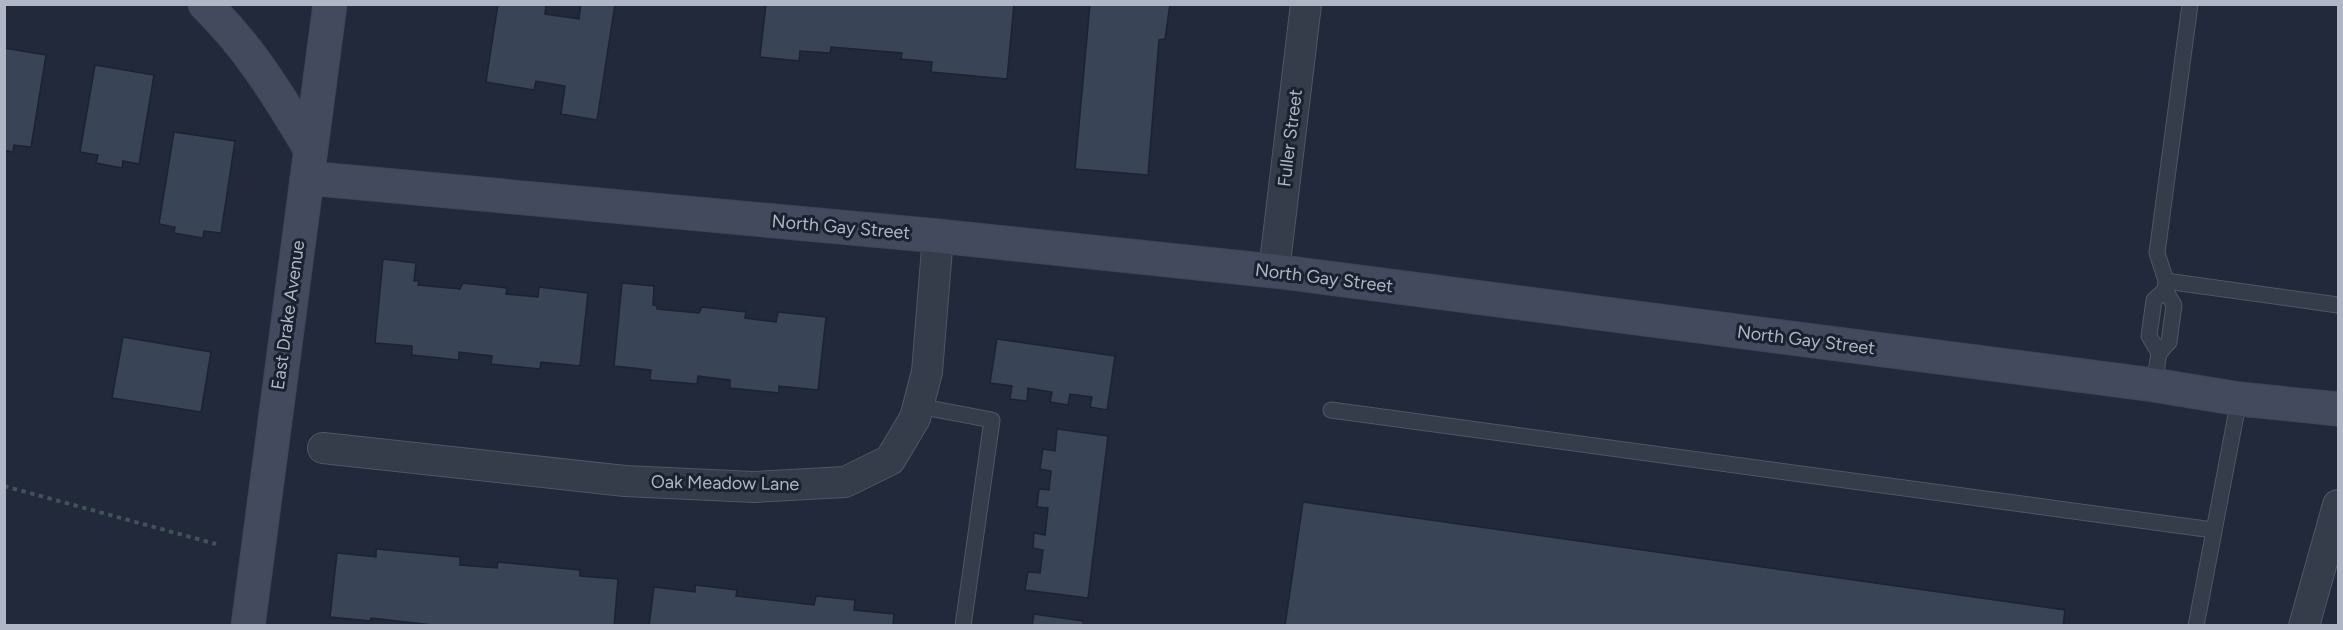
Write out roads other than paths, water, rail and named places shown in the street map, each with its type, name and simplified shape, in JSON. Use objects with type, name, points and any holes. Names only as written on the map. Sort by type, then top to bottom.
[{"type":"street","points":[[206,4],[239,39],[276,90],[308,163]]},
{"type":"street","name":"East Drake Avenue","points":[[248,626],[330,4]]},
{"type":"street","name":"Fuller Street","points":[[1274,271],[1306,4]]},
{"type":"street","name":"North Gay Street","points":[[308,163],[938,236],[1274,271],[2154,385],[2239,399],[2338,409]]},
{"type":"street","name":"Oak Meadow Lane","points":[[323,448],[625,481],[754,487],[845,482],[890,460],[915,418],[927,372],[938,236]]},
{"type":"street","points":[[2304,626],[2338,505]]},
{"type":"lane","points":[[2154,385],[2159,353],[2169,342],[2174,305],[2165,286],[2157,253],[2190,4]]},
{"type":"lane","points":[[2165,286],[2338,305]]},
{"type":"lane","points":[[2159,353],[2149,336],[2154,300],[2165,286]]},
{"type":"lane","points":[[2196,626],[2239,399]]},
{"type":"lane","points":[[918,406],[992,420],[963,626]]},
{"type":"lane","points":[[1331,410],[2213,530]]}]
